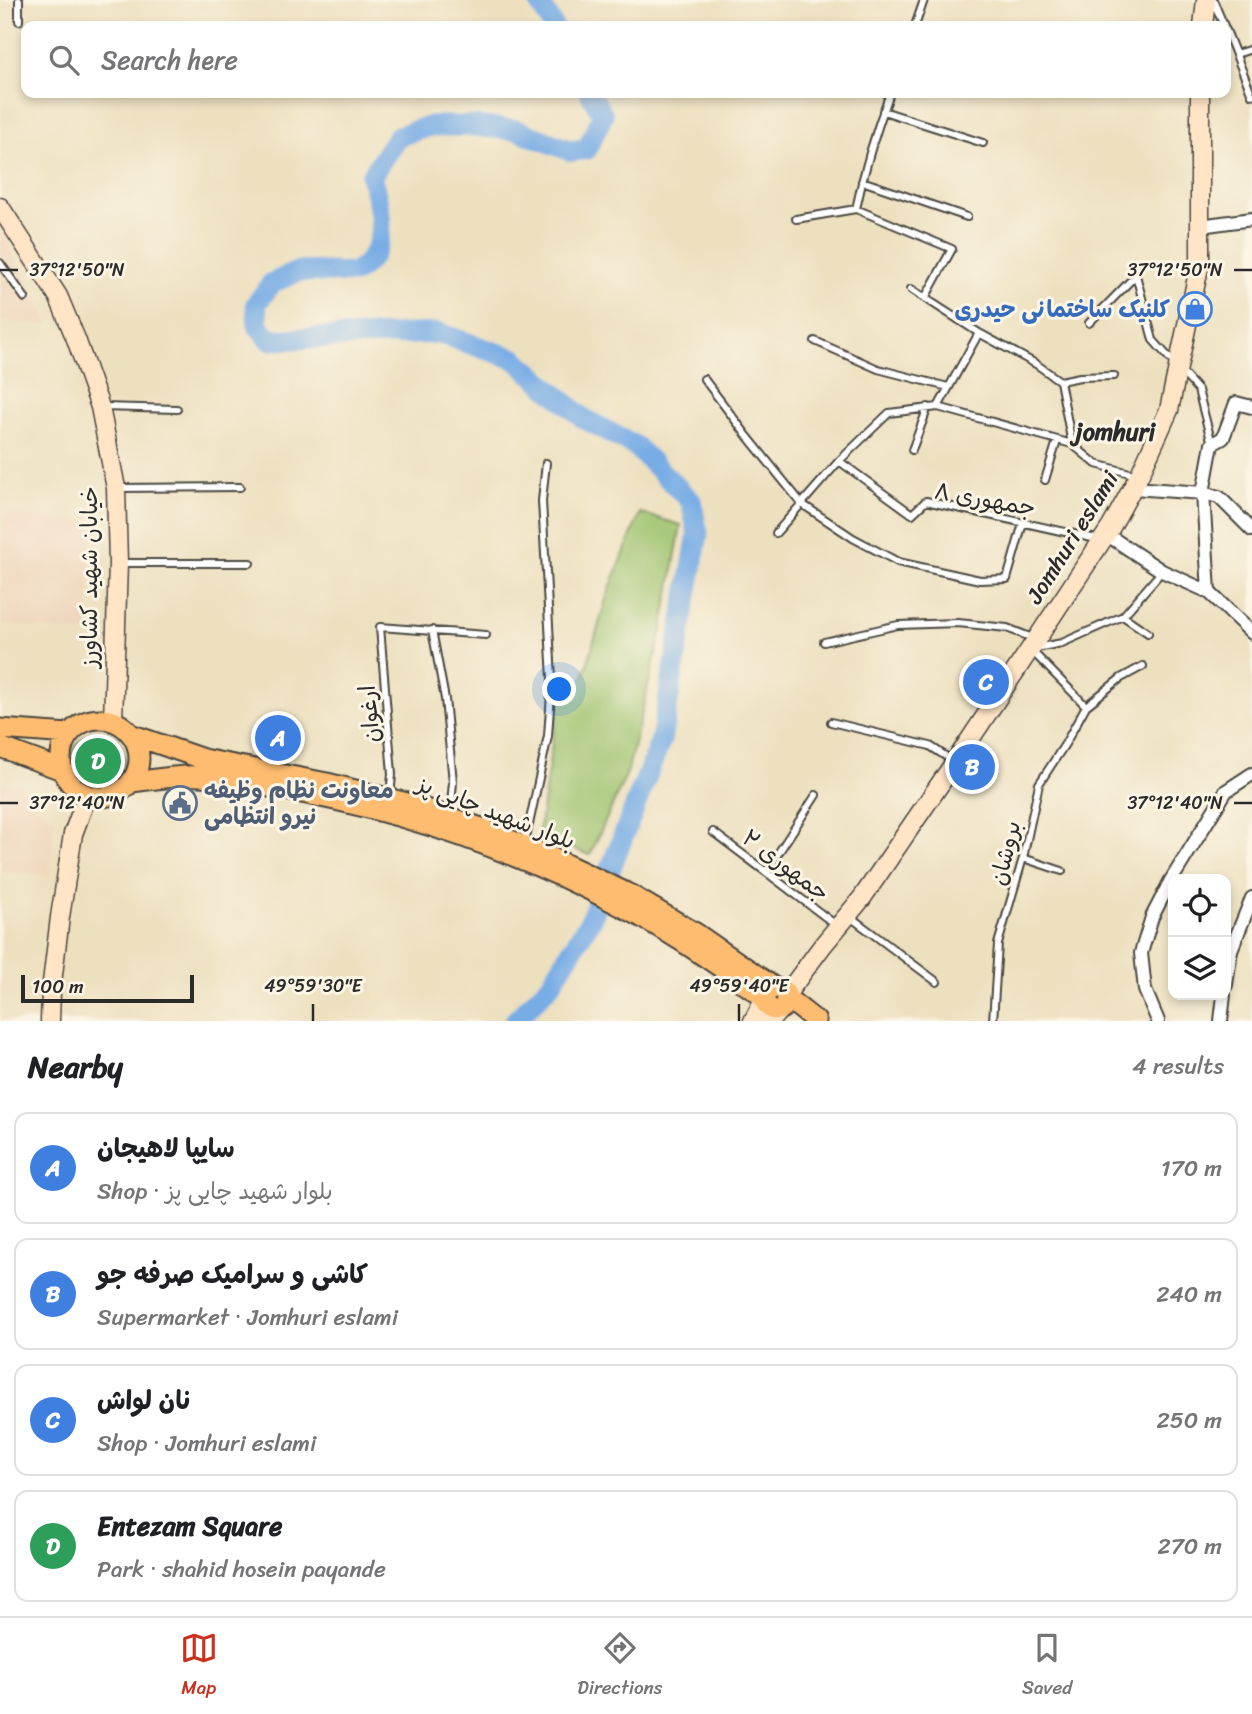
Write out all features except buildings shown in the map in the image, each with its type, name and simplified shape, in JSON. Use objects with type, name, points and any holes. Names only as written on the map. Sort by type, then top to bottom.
[{"type":"main road","points":[[1204,21],[1206,0]]},
{"type":"main road","name":"Jomhuri eslami","points":[[753,1021],[778,1002],[862,898],[1033,645],[1104,537],[1136,482],[1169,410],[1200,263],[1200,98]]},
{"type":"main road","name":"خیابان شهید کشاورز","points":[[2,214],[58,296],[100,407],[116,488],[118,563],[113,721]]},
{"type":"main road","points":[[101,718],[113,721],[124,726],[133,735],[140,759],[138,771],[123,791],[100,798],[87,796],[76,790],[62,770],[60,757],[63,745],[77,726],[89,720],[101,718]]},
{"type":"main road","points":[[0,729],[69,734]]},
{"type":"main road","name":"بلوار شهید چایی پز","points":[[133,735],[203,759],[327,783],[390,799],[487,830],[524,845],[576,876],[625,900],[690,946],[778,1002],[816,1021]]},
{"type":"main road","points":[[0,747],[62,770]]},
{"type":"main road","name":"بلوار شهید چایی پز","points":[[132,782],[199,775],[324,797],[407,817],[576,876]]},
{"type":"main road","points":[[50,1021],[58,930],[73,834],[87,796]]},
{"type":"street","points":[[1200,226],[1252,219]]},
{"type":"street","points":[[1209,592],[1203,493],[1212,444],[1223,438],[1236,403],[1252,407]]},
{"type":"street","points":[[1136,482],[1219,498],[1252,530]]},
{"type":"street","points":[[1104,537],[1162,571],[1209,592],[1252,633]]},
{"type":"street","points":[[1158,1021],[1145,990],[1141,953],[1152,917],[1170,882],[1226,791],[1252,774]]},
{"type":"street","points":[[1231,950],[1252,901]]},
{"type":"street","points":[[1222,1021],[1224,1000]]},
{"type":"lane","points":[[19,0],[19,21]]},
{"type":"lane","points":[[917,21],[924,0]]},
{"type":"lane","points":[[1213,0],[1222,21]]},
{"type":"lane","points":[[1231,42],[1252,95]]},
{"type":"lane","points":[[1236,54],[1252,49]]},
{"type":"lane","points":[[856,209],[888,98]]},
{"type":"lane","points":[[883,111],[983,144]]},
{"type":"lane","points":[[862,181],[967,216]]},
{"type":"lane","points":[[796,219],[856,209],[952,249],[925,298]]},
{"type":"lane","points":[[0,263],[25,298]]},
{"type":"lane","points":[[1089,323],[1136,275],[1153,340],[1198,390],[1212,444]]},
{"type":"lane","points":[[911,289],[979,332],[1037,364],[1060,381],[1072,444]]},
{"type":"lane","points":[[938,407],[979,332]]},
{"type":"lane","points":[[815,341],[878,369],[948,387]]},
{"type":"lane","points":[[1060,381],[1080,377],[1114,376]]},
{"type":"lane","points":[[704,379],[802,504],[853,538],[898,562],[980,580],[1007,579],[1023,523]]},
{"type":"lane","points":[[100,407],[177,409]]},
{"type":"lane","points":[[776,533],[839,461],[889,413],[928,407],[938,407],[1072,444],[1096,464],[1136,482]]},
{"type":"lane","points":[[912,450],[928,407]]},
{"type":"lane","points":[[1045,480],[1057,441]]},
{"type":"lane","name":"جمهوری ۸","points":[[839,461],[912,514],[926,501],[1023,523],[1104,537]]},
{"type":"lane","points":[[524,845],[548,736],[552,679],[542,501],[546,463]]},
{"type":"lane","points":[[116,488],[240,487]]},
{"type":"lane","points":[[118,563],[250,564]]},
{"type":"lane","points":[[1033,645],[1062,643],[1123,616],[1162,571]]},
{"type":"lane","points":[[1123,616],[1148,633]]},
{"type":"lane","points":[[824,642],[898,625],[958,624],[1007,628],[1033,645],[1086,706],[1121,678],[1143,666]]},
{"type":"lane","name":"ارغوان","points":[[390,799],[392,774],[380,627],[432,630]]},
{"type":"lane","points":[[449,817],[453,782],[445,699],[432,630],[486,635]]},
{"type":"lane","name":"بروشان","points":[[993,1021],[998,944],[1023,858],[1039,784],[1086,706]]},
{"type":"lane","points":[[831,722],[930,746],[955,762]]},
{"type":"lane","points":[[766,872],[816,795]]},
{"type":"lane","name":"جمهوری ۲","points":[[713,832],[766,872],[937,982]]},
{"type":"lane","points":[[1023,858],[1062,871]]},
{"type":"shaded area","points":[[0,229],[50,325],[0,321]]},
{"type":"shaded area","points":[[5,514],[94,522],[87,633],[0,624]]},
{"type":"shaded area","points":[[0,782],[24,785],[35,806],[55,819],[49,876],[0,872]]},
{"type":"green space","points":[[640,513],[681,525],[664,621],[627,773],[590,855],[538,837],[562,678],[583,679],[607,596]]},
{"type":"green space","points":[[98,733],[117,740],[124,759],[117,778],[98,785],[79,778],[72,759],[79,740]]},
{"type":"waterway","points":[[538,0],[550,21]]},
{"type":"waterway","points":[[515,1021],[551,984],[590,921],[661,740],[698,534],[691,501],[635,446],[583,418],[515,359],[438,333],[270,340],[258,326],[256,304],[272,283],[299,271],[354,273],[367,263],[378,243],[381,221],[371,176],[398,136],[431,126],[473,126],[517,130],[571,151],[587,149],[603,115],[593,98]]},
{"type":"place","name":"کلنیک ساختمانی حیدری","points":[[1195,309]]},
{"type":"place","name":"نان لواش","points":[[986,682]]},
{"type":"place","name":"سایپا لاهیجان","points":[[278,738]]},
{"type":"place","name":"Entezam Square","points":[[98,761]]},
{"type":"place","name":"کاشی و سرامیک صرفه جو","points":[[972,767]]},
{"type":"place","name":"معاونت نظام وظیفه نیرو انتظامی","points":[[180,803]]},
{"type":"district","name":"jomhuri","points":[[1115,432]]}]
